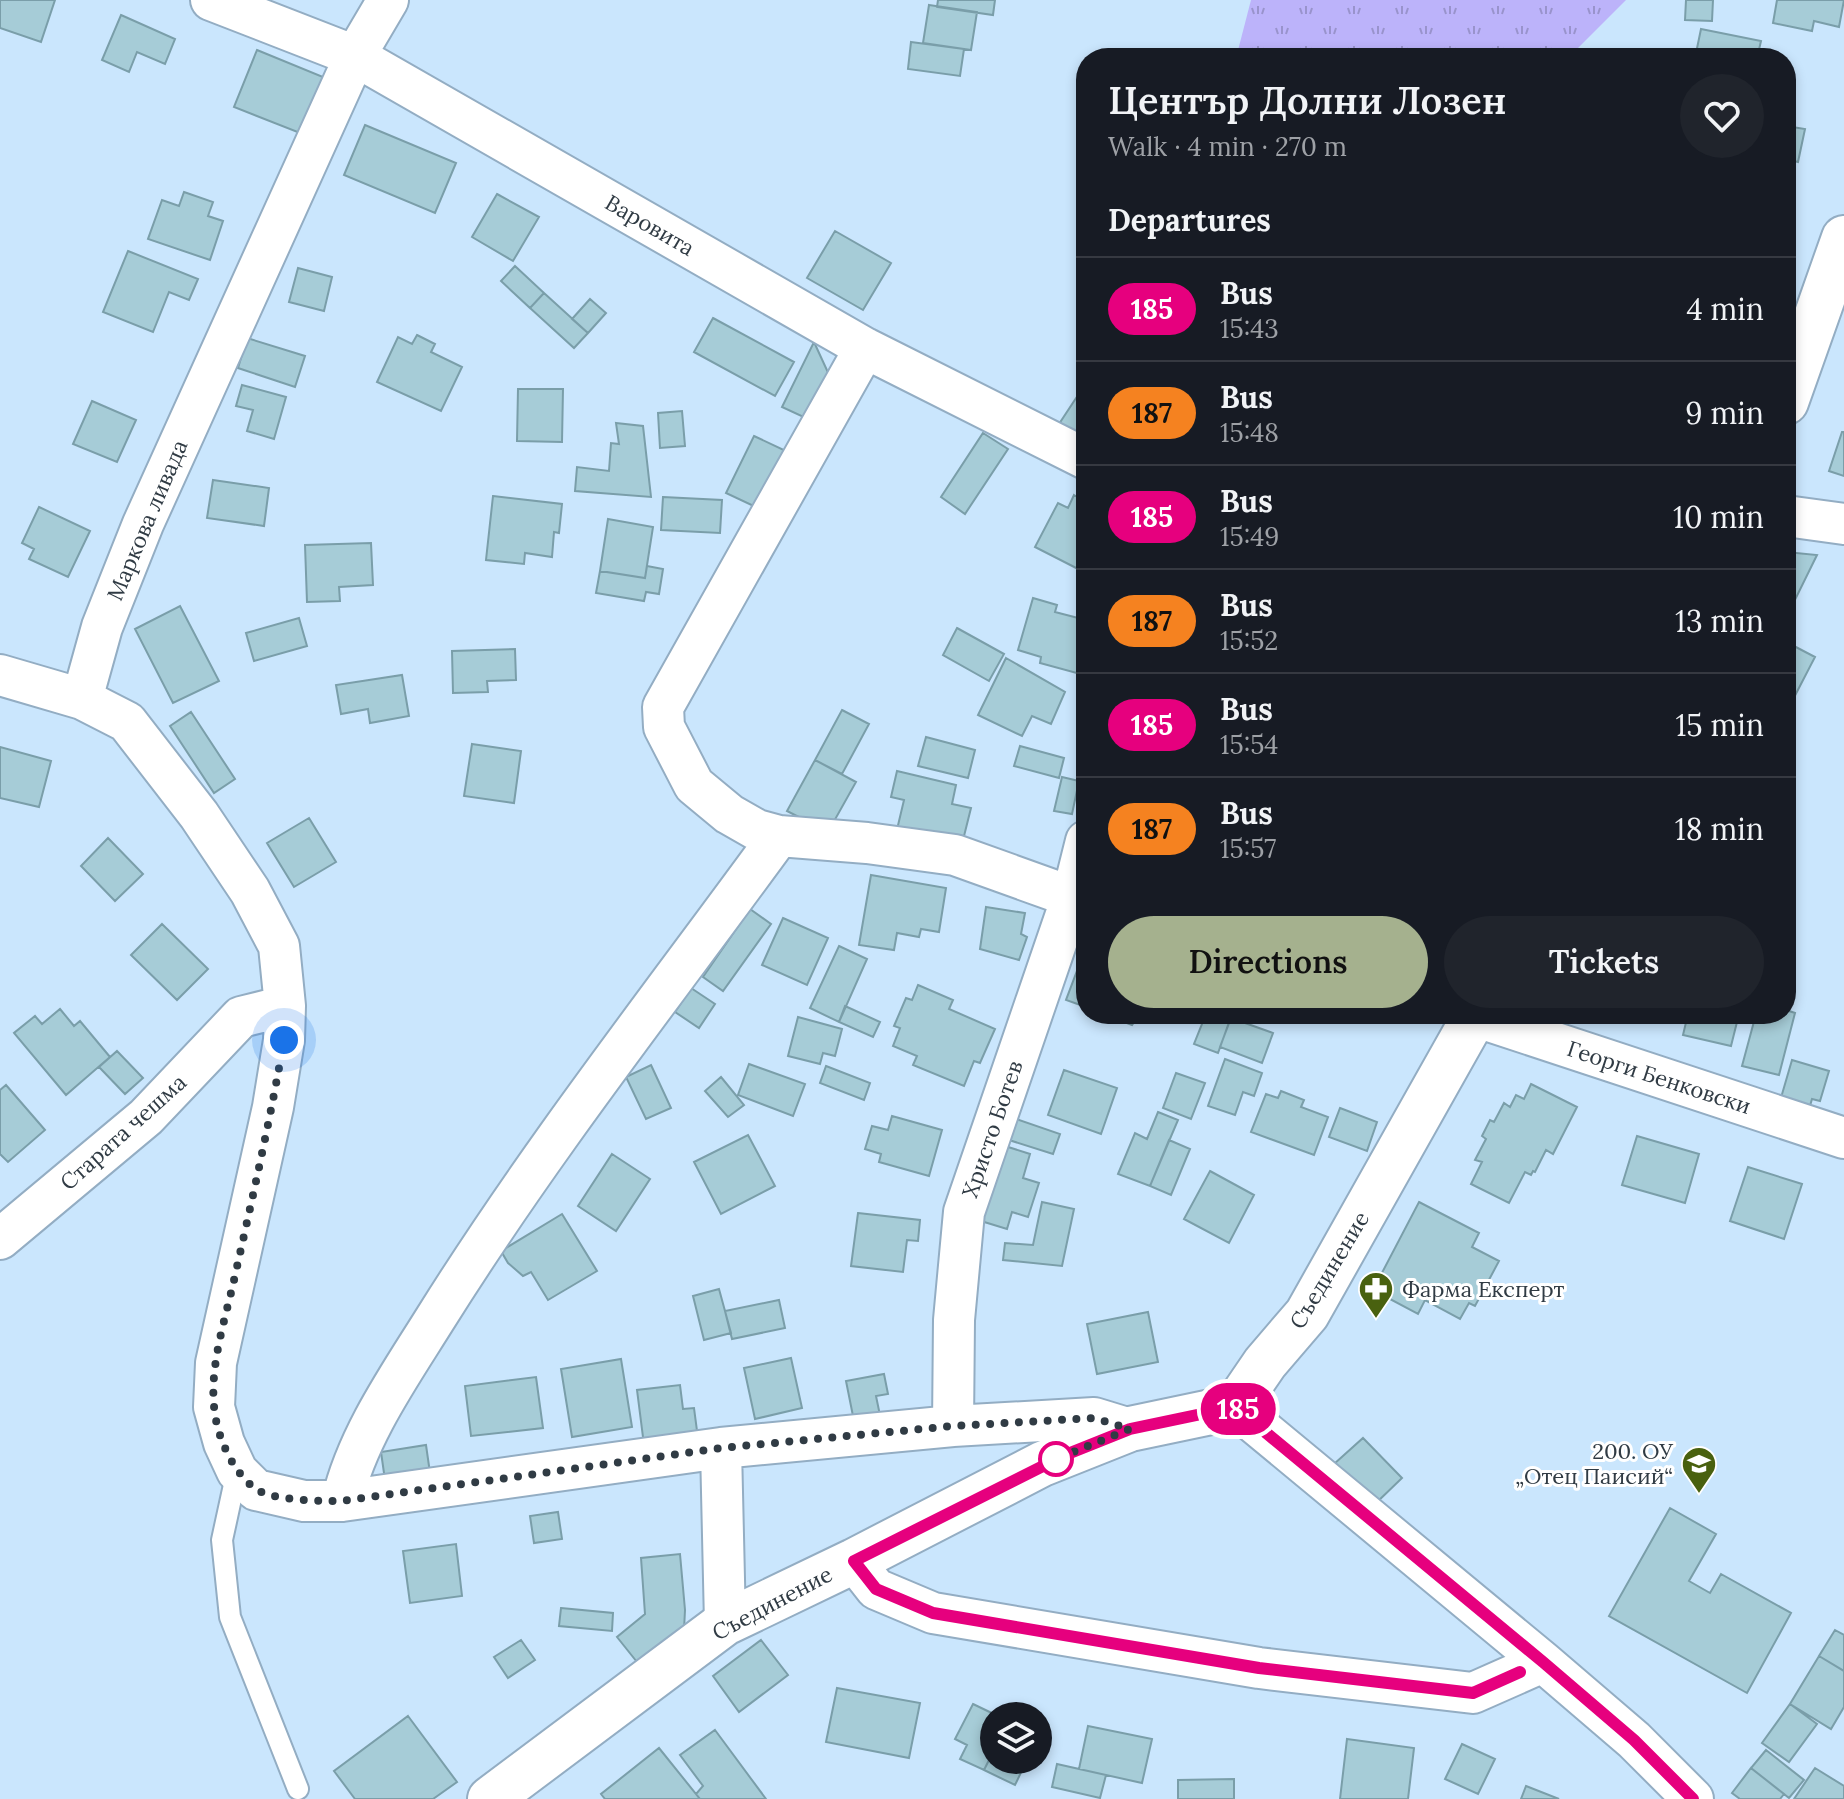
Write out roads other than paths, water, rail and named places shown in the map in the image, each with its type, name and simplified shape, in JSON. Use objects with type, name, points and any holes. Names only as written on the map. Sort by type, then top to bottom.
[{"type":"street","name":"Варовита","points":[[211,0],[355,56],[865,348],[1076,454]]},
{"type":"street","name":"Маркова ливада","points":[[82,699],[102,627],[143,524],[355,56],[388,0]]},
{"type":"street","points":[[1796,374],[1844,238]]},
{"type":"street","points":[[865,348],[663,707],[664,727],[694,785],[729,814],[757,830],[779,836],[867,843],[955,855],[1076,895]]},
{"type":"street","points":[[1796,517],[1844,524]]},
{"type":"street","points":[[0,675],[82,699],[127,722],[199,815],[250,891],[279,946],[285,1006],[284,1040],[273,1107],[216,1363],[214,1407],[224,1443],[237,1471],[256,1490],[304,1501],[342,1501],[721,1448],[953,1426],[1094,1418],[1130,1429]]},
{"type":"street","points":[[342,1501],[348,1474],[370,1430],[490,1231],[779,836]]},
{"type":"street","name":"Христо Ботев","points":[[953,1426],[954,1320],[964,1212],[1076,904]]},
{"type":"street","name":"Старата чешма","points":[[0,1239],[146,1117],[241,1017],[285,1006]]},
{"type":"street","name":"Съединение","points":[[490,1799],[725,1623],[854,1561],[1042,1464],[1130,1429],[1235,1407],[1265,1363],[1307,1314],[1470,1024]]},
{"type":"street","name":"Георги Бенковски","points":[[1502,1024],[1844,1138]]},
{"type":"street","points":[[1235,1407],[1543,1662],[1634,1740],[1693,1799]]},
{"type":"street","points":[[721,1448],[725,1623]]},
{"type":"street","points":[[854,1561],[876,1589],[933,1613],[1259,1668],[1473,1693],[1543,1662]]},
{"type":"lane","points":[[237,1471],[222,1540],[230,1617],[298,1789]]},
{"type":"place","name":"Фарма Експерт","points":[[1376,1320]]},
{"type":"place","name":"200. ОУ „Отец Паисий“","points":[[1699,1495]]}]
